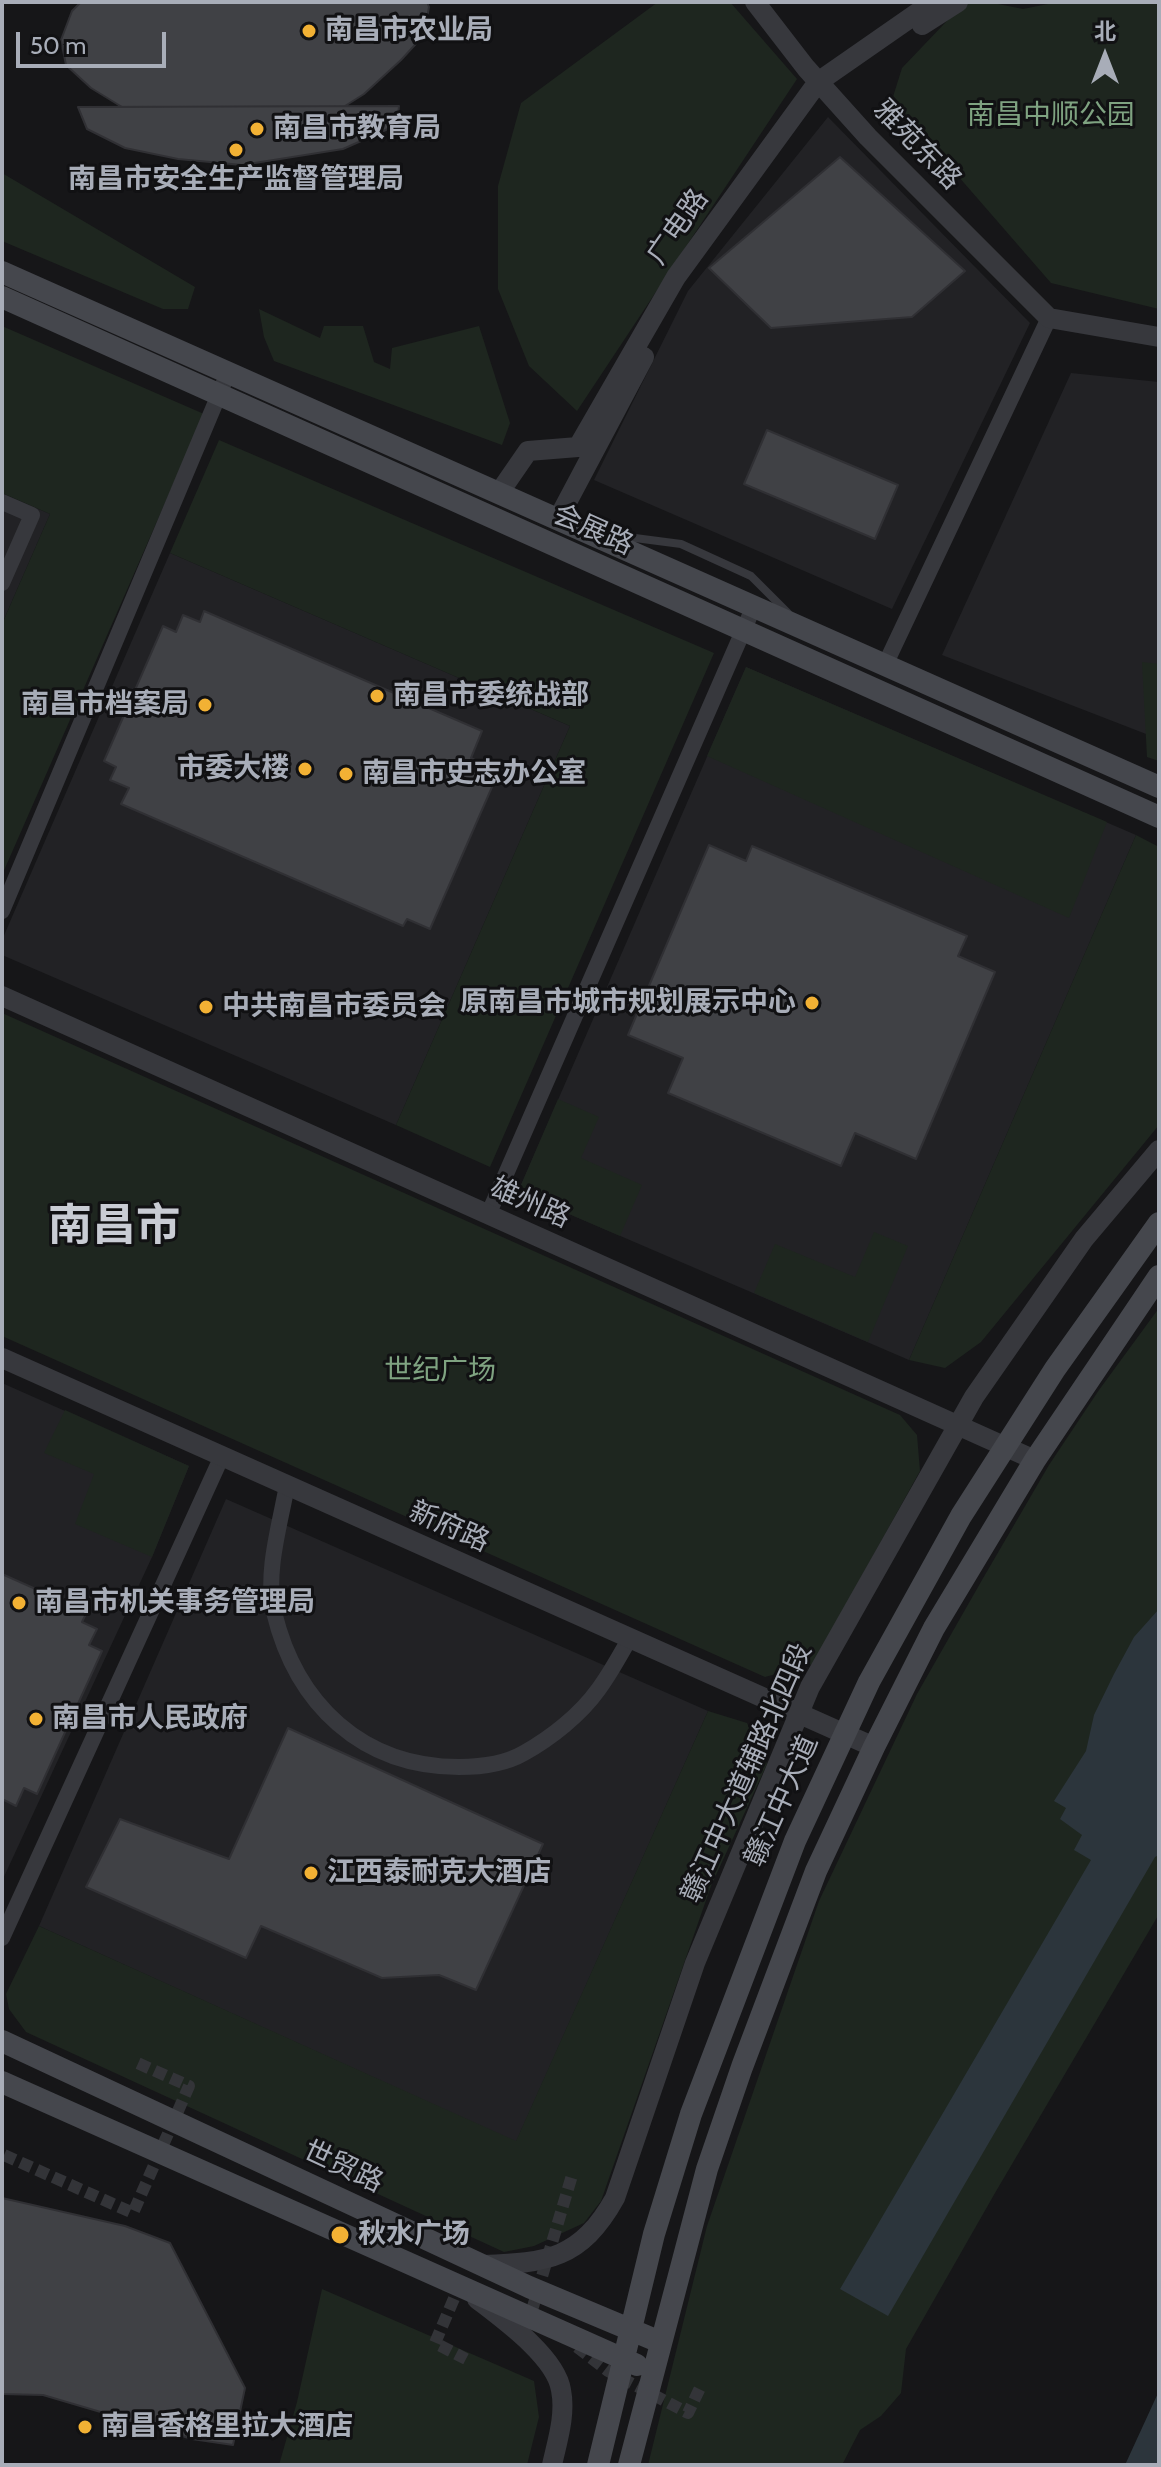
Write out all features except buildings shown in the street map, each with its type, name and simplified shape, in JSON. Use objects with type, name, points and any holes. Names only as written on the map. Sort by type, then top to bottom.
[{"type":"main road","name":"会展路","points":[[2,272],[1159,787]]},
{"type":"main road","name":"会展路","points":[[2,297],[1159,817]]},
{"type":"main road","name":"赣江中大道","points":[[598,2465],[654,2234],[691,2114],[795,1841],[869,1682],[961,1516],[1055,1369],[1159,1223]]},
{"type":"main road","points":[[629,2465],[707,2169],[816,1871],[934,1628],[1035,1460],[1159,1276]]},
{"type":"main road","name":"世贸路","points":[[2,2041],[483,2265],[660,2342]]},
{"type":"main road","points":[[2,2082],[652,2372]]},
{"type":"street","name":"雅苑东路","points":[[755,2],[868,137],[1049,318]]},
{"type":"street","name":"广电路","points":[[499,493],[528,451],[578,447],[676,277],[822,85],[933,2]]},
{"type":"street","name":"广电路","points":[[558,519],[682,286],[822,85],[958,2]]},
{"type":"street","points":[[885,665],[1049,318],[1159,337]]},
{"type":"street","points":[[2,911],[228,373]]},
{"type":"street","points":[[2,502],[32,515],[2,583]]},
{"type":"street","points":[[488,1215],[754,606]]},
{"type":"street","name":"雄州路","points":[[2,996],[1035,1460]]},
{"type":"street","name":"赣江中大道辅路北四段","points":[[483,2265],[547,2260],[573,2247],[603,2219],[615,2198],[695,1963],[810,1687],[974,1397],[1084,1239],[1159,1150]]},
{"type":"street","name":"新府路","points":[[2,1358],[874,1747]]},
{"type":"street","points":[[2,1938],[222,1456]]},
{"type":"street","points":[[287,1485],[272,1573],[273,1610],[297,1677],[335,1722],[363,1742],[383,1751],[439,1767],[483,1767],[522,1755],[559,1730],[598,1691],[630,1638]]},
{"type":"street","points":[[462,2287],[521,2333],[553,2369],[562,2390],[560,2430],[552,2465]]},
{"type":"lane","points":[[584,531],[681,544],[751,576],[802,628]]},
{"type":"shaded area","points":[[828,117],[1030,323],[892,609],[594,480],[688,291]]},
{"type":"shaded area","points":[[1071,373],[1159,382],[1159,739],[942,655]]},
{"type":"shaded area","points":[[2,493],[50,514],[2,624]]},
{"type":"shaded area","points":[[170,553],[570,726],[396,1125],[2,955],[2,940]]},
{"type":"shaded area","points":[[746,667],[1136,835],[909,1360],[518,1192]]},
{"type":"shaded area","points":[[2,1383],[189,1466],[152,1557],[2,1881]]},
{"type":"shaded area","points":[[226,1499],[708,1711],[516,2142],[39,1926]]},
{"type":"shaded area","points":[[1159,1609],[1159,1855],[1155,1857],[888,2316],[840,2289],[1091,1860],[1074,1850],[1082,1835],[1060,1819],[1066,1808],[1054,1801],[1086,1751],[1094,1715],[1134,1637]]},
{"type":"shaded area","points":[[1159,2391],[1159,2465],[1125,2465]]},
{"type":"green space","points":[[658,2],[730,2],[797,79],[577,411],[529,366],[498,289],[498,186],[521,103]]},
{"type":"green space","name":"南昌中顺公园","points":[[965,2],[988,2],[1023,9],[1058,2],[1159,2],[1159,309],[1051,283],[892,100],[902,68]]},
{"type":"green space","points":[[2,173],[195,287],[188,309],[163,309],[2,241]]},
{"type":"green space","points":[[259,309],[320,338],[324,326],[363,326],[374,362],[390,369],[392,348],[479,326],[510,423],[502,445],[274,361],[264,337]]},
{"type":"green space","points":[[2,326],[204,414],[2,875],[2,624],[50,514],[2,493]]},
{"type":"green space","points":[[219,440],[714,653],[490,1167],[396,1125],[570,726],[170,553]]},
{"type":"green space","points":[[1142,662],[1159,664],[1159,761],[1147,757]]},
{"type":"green space","points":[[746,667],[1107,822],[1069,918],[707,756]]},
{"type":"green space","points":[[1136,835],[1159,847],[1159,1125],[981,1342],[945,1368],[909,1360]]},
{"type":"green space","name":"世纪广场","points":[[2,1013],[900,1415],[917,1435],[920,1471],[813,1664],[765,1677],[2,1336]]},
{"type":"green space","points":[[558,1099],[599,1117],[581,1158],[642,1185],[620,1236],[518,1192]]},
{"type":"green space","points":[[874,1232],[908,1246],[868,1342],[754,1293],[775,1244],[855,1277]]},
{"type":"green space","points":[[1159,1308],[1159,1914],[906,2349],[901,2393],[881,2416],[860,2430],[842,2465],[648,2465],[707,2226],[819,1901],[917,1694],[982,1580],[1049,1465]]},
{"type":"green space","points":[[65,1410],[189,1466],[152,1557],[75,1524],[94,1474],[44,1453]]},
{"type":"green space","points":[[708,1711],[747,1723],[767,1764],[711,1886],[601,2201],[584,2223],[534,2246],[504,2252],[26,2032],[9,2009],[6,1994],[39,1926],[516,2141]]},
{"type":"green space","points":[[322,2289],[534,2381],[539,2417],[527,2465],[279,2465],[297,2402]]},
{"type":"tunnel","points":[[4,2155],[133,2213],[189,2086],[133,2061]]},
{"type":"tunnel","points":[[532,2310],[573,2172]]},
{"type":"tunnel","points":[[461,2282],[435,2343],[466,2359]]},
{"type":"tunnel","points":[[577,2347],[608,2371],[688,2413],[700,2388]]},
{"type":"place","name":"南昌市农业局","points":[[309,31]]},
{"type":"place","name":"南昌市教育局","points":[[257,129]]},
{"type":"place","name":"南昌市安全生产监督管理局","points":[[236,150]]},
{"type":"place","name":"南昌市委统战部","points":[[377,696]]},
{"type":"place","name":"南昌市档案局","points":[[205,705]]},
{"type":"place","name":"市委大楼","points":[[305,769]]},
{"type":"place","name":"南昌市史志办公室","points":[[346,774]]},
{"type":"place","name":"原南昌市城市规划展示中心","points":[[812,1003]]},
{"type":"place","name":"中共南昌市委员会","points":[[206,1007]]},
{"type":"place","name":"南昌市机关事务管理局","points":[[19,1603]]},
{"type":"place","name":"南昌市人民政府","points":[[36,1719]]},
{"type":"place","name":"江西泰耐克大酒店","points":[[311,1873]]},
{"type":"place","name":"秋水广场","points":[[340,2235]]},
{"type":"place","name":"南昌香格里拉大酒店","points":[[85,2427]]},
{"type":"district","name":"南昌市","points":[[114,1227]]}]
